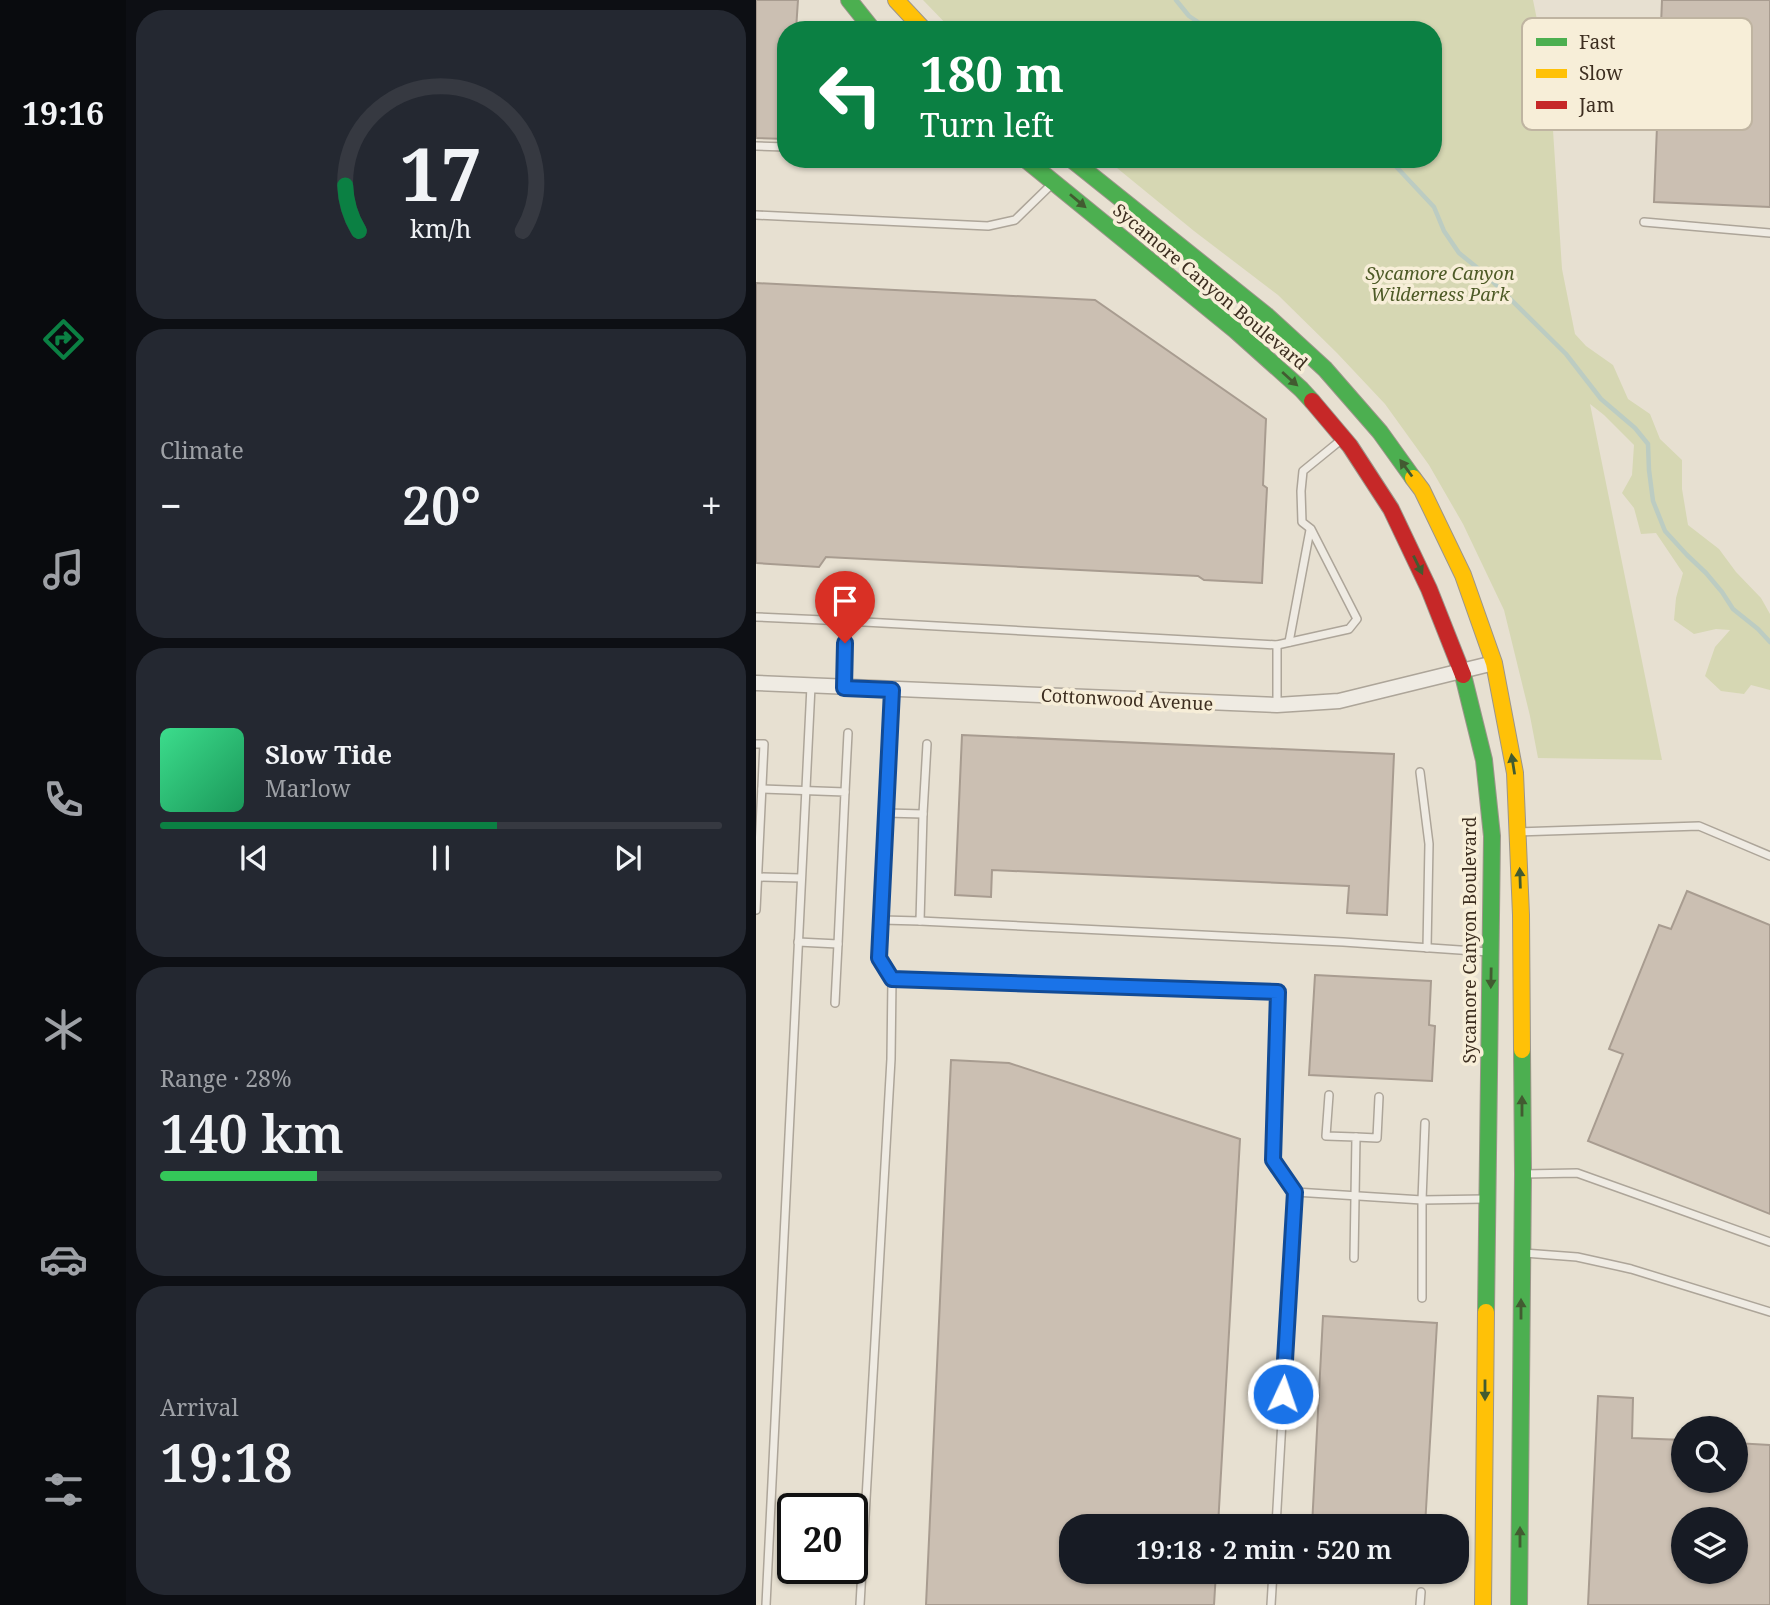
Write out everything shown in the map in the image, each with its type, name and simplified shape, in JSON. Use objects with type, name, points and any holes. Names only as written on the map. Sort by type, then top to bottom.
[{"type":"main road","points":[[849,0],[866,21]]},
{"type":"main road","points":[[896,0],[916,21]]},
{"type":"main road","name":"Sycamore Canyon Boulevard","points":[[1037,168],[1235,330],[1301,389],[1343,438],[1391,509],[1429,589],[1462,671],[1485,760],[1492,836],[1483,1605]]},
{"type":"main road","name":"Sycamore Canyon Boulevard","points":[[1082,168],[1266,315],[1325,369],[1380,432],[1422,490],[1463,575],[1494,663],[1515,773],[1521,915],[1519,1605]]},
{"type":"street","name":"Cottonwood Avenue","points":[[756,683],[1277,705],[1339,701],[1494,663]]},
{"type":"lane","points":[[756,146],[777,147]]},
{"type":"lane","points":[[756,215],[988,226],[1015,220],[1055,182]]},
{"type":"lane","points":[[1644,222],[1770,233]]},
{"type":"lane","points":[[756,617],[1277,645],[1349,629],[1357,619],[1311,529],[1302,522],[1301,491],[1303,471],[1343,438]]},
{"type":"lane","points":[[1289,642],[1311,529]]},
{"type":"lane","points":[[844,688],[846,621]]},
{"type":"lane","points":[[1277,645],[1277,705]]},
{"type":"lane","points":[[765,1605],[811,686]]},
{"type":"lane","points":[[860,1605],[890,1073],[892,979],[879,958],[892,690]]},
{"type":"lane","points":[[835,1003],[848,733]]},
{"type":"lane","points":[[756,744],[764,744],[756,910]]},
{"type":"lane","points":[[920,921],[926,744]]},
{"type":"lane","points":[[1420,772],[1429,844],[1427,948]]},
{"type":"lane","points":[[762,789],[845,792]]},
{"type":"lane","points":[[886,813],[923,814]]},
{"type":"lane","points":[[1518,832],[1699,826],[1770,856]]},
{"type":"lane","points":[[758,877],[802,878]]},
{"type":"lane","points":[[882,920],[1343,942],[1491,952]]},
{"type":"lane","points":[[798,942],[838,944]]},
{"type":"lane","points":[[892,979],[1278,992],[1273,1160],[1295,1192],[1277,1514]]},
{"type":"lane","points":[[1329,1095],[1326,1136],[1377,1138],[1379,1097]]},
{"type":"lane","points":[[1422,1298],[1425,1123]]},
{"type":"lane","points":[[1354,1258],[1356,1137]]},
{"type":"lane","points":[[1522,1174],[1577,1172],[1770,1242]]},
{"type":"lane","points":[[1295,1192],[1422,1200],[1487,1199]]},
{"type":"lane","points":[[1522,1253],[1577,1257],[1631,1269],[1770,1312]]},
{"type":"lane","points":[[1271,1605],[1272,1584]]},
{"type":"lane","points":[[1420,1605],[1421,1592]]},
{"type":"green space","name":"Sycamore Canyon Wilderness Park","points":[[923,0],[1533,0],[1537,18],[1522,18],[1522,130],[1553,130],[1562,269],[1575,334],[1586,346],[1613,365],[1628,399],[1650,414],[1660,439],[1682,460],[1682,489],[1688,525],[1719,549],[1761,598],[1770,614],[1770,690],[1751,685],[1744,694],[1721,691],[1705,676],[1715,647],[1730,630],[1716,629],[1694,634],[1674,620],[1676,598],[1683,573],[1656,533],[1641,534],[1634,508],[1622,493],[1632,475],[1634,445],[1590,404],[1662,760],[1538,758],[1504,610],[1463,524],[1429,465],[1385,404],[1278,295],[1117,168],[1442,168],[1442,21],[943,21]]},
{"type":"building","points":[[756,0],[798,0],[797,21],[777,21],[777,139],[756,138]]},
{"type":"building","points":[[1662,0],[1770,0],[1770,207],[1654,202],[1657,130],[1752,130],[1752,18],[1661,18]]},
{"type":"building","points":[[756,283],[1095,300],[1266,419],[1263,485],[1267,488],[1262,583],[1204,580],[1198,576],[826,557],[819,567],[756,563]]},
{"type":"building","points":[[962,735],[1394,754],[1387,915],[1347,913],[1349,886],[992,870],[991,897],[955,895]]},
{"type":"building","points":[[1687,891],[1770,925],[1770,1214],[1588,1141],[1623,1054],[1609,1049],[1659,925],[1671,929]]},
{"type":"building","points":[[1315,975],[1431,981],[1429,1025],[1435,1026],[1432,1081],[1309,1075]]},
{"type":"building","points":[[951,1060],[1009,1063],[1240,1139],[1219,1514],[1059,1514],[1059,1584],[1215,1584],[1214,1605],[926,1605]]},
{"type":"building","points":[[1323,1316],[1437,1323],[1426,1514],[1313,1514]]},
{"type":"building","points":[[1598,1396],[1633,1398],[1632,1438],[1671,1440],[1671,1493],[1748,1493],[1748,1444],[1770,1445],[1770,1605],[1588,1605]]},
{"type":"waterway","points":[[1176,0],[1196,21]]},
{"type":"waterway","points":[[1397,168],[1434,207],[1444,231],[1459,253],[1485,274],[1566,354],[1601,399],[1635,428],[1648,444],[1653,501],[1665,531],[1706,573],[1733,609],[1770,642]]},
{"type":"traffic: fast","points":[[849,0],[866,21]]},
{"type":"traffic: fast","points":[[1036,168],[1235,330],[1312,401]]},
{"type":"traffic: fast","points":[[1082,168],[1266,315],[1325,369],[1380,432],[1413,478]]},
{"type":"traffic: fast","points":[[1463,675],[1484,760],[1492,836],[1486,1312]]},
{"type":"traffic: fast","points":[[1519,1605],[1522,1050]]},
{"type":"traffic: slow","points":[[896,0],[916,21]]},
{"type":"traffic: slow","points":[[1413,478],[1422,490],[1463,575],[1494,663],[1515,773],[1521,915],[1522,1050]]},
{"type":"traffic: slow","points":[[1483,1605],[1486,1312]]},
{"type":"traffic: jam","points":[[1312,401],[1350,446],[1391,509],[1429,589],[1463,675]]},
{"type":"route","points":[[845,643],[844,688],[892,690],[879,958],[892,979],[1278,992],[1273,1160],[1295,1192],[1283,1394]]}]
